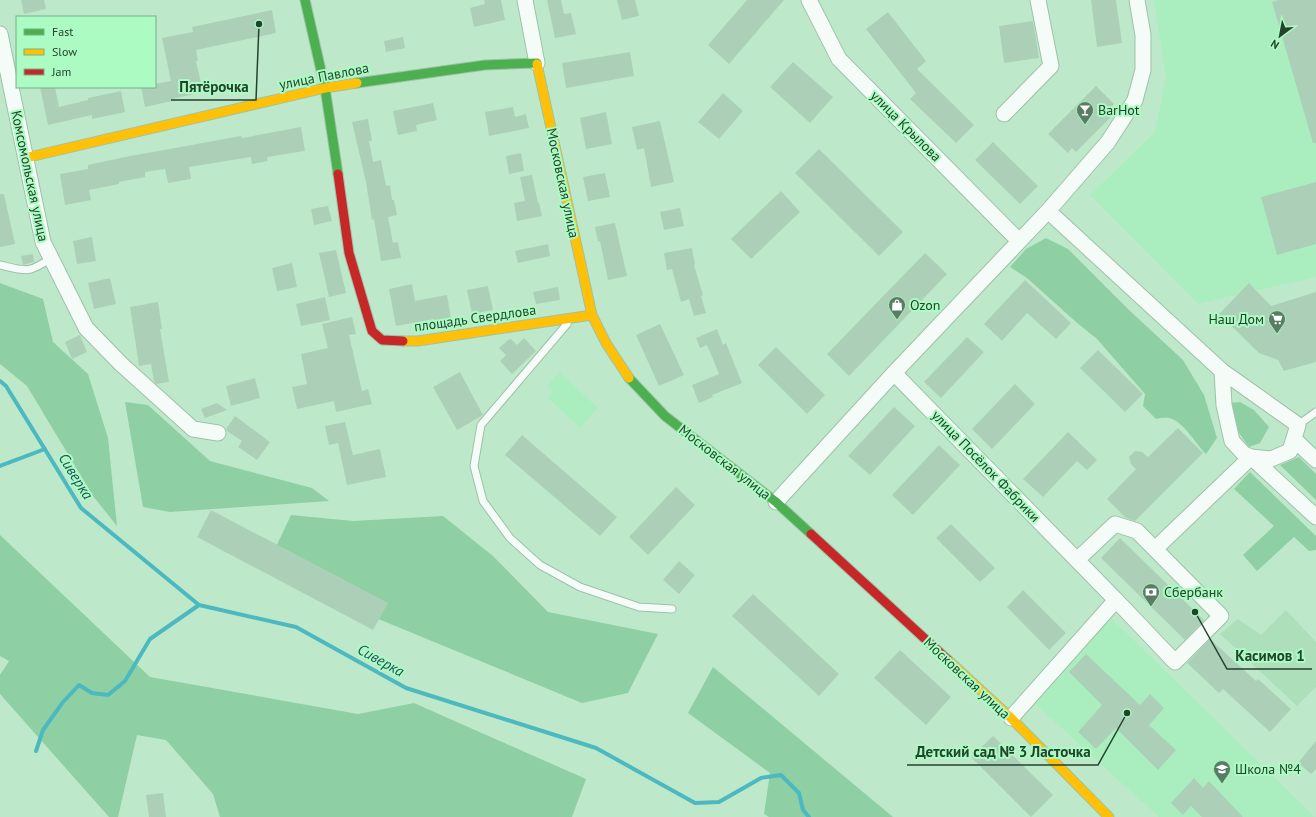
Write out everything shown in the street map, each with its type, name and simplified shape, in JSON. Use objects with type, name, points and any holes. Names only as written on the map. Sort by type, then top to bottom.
[{"type":"main road","name":"площадь Свердлова","points":[[305,0],[325,88],[349,253],[372,331],[382,340],[418,341],[592,316]]},
{"type":"main road","name":"улица Павлова","points":[[25,158],[325,88],[485,65],[537,63]]},
{"type":"main road","name":"Московская улица","points":[[537,63],[592,316],[606,343],[628,377],[665,416],[776,502],[1011,718],[1109,817]]},
{"type":"street","name":"Московская улица","points":[[525,0],[537,63]]},
{"type":"street","name":"улица Крылова","points":[[809,0],[839,58],[1019,241]]},
{"type":"street","points":[[1004,114],[1051,66],[1038,0]]},
{"type":"street","points":[[776,502],[894,373],[1048,211],[1108,142],[1135,100],[1143,70],[1143,35],[1137,0]]},
{"type":"street","name":"Комсомольская улица","points":[[0,34],[43,242],[86,328],[121,364],[193,429],[218,434]]},
{"type":"street","points":[[1048,211],[1222,371],[1296,432],[1316,460]]},
{"type":"street","points":[[1222,371],[1224,405],[1232,441],[1244,454],[1316,517]]},
{"type":"street","name":"улица Посёлок Фабрики","points":[[894,373],[1078,559],[1175,662],[1221,616],[1137,531],[1115,524],[1078,559]]},
{"type":"street","points":[[1155,549],[1250,458],[1271,459],[1290,450],[1296,432]]},
{"type":"street","points":[[1011,718],[1116,600]]},
{"type":"lane","points":[[0,265],[25,271],[37,268],[51,258]]},
{"type":"lane","points":[[571,319],[481,425],[474,466],[482,501],[510,538],[540,564],[567,580],[580,587],[639,607],[672,609]]},
{"type":"lane","points":[[1296,432],[1316,412]]},
{"type":"shaded area","points":[[1154,0],[1316,0],[1316,277],[1198,304],[1090,195],[1155,132],[1166,78]]},
{"type":"shaded area","points":[[1046,238],[1068,249],[1129,310],[1183,360],[1204,395],[1217,438],[1206,454],[1186,430],[1177,422],[1169,418],[1156,419],[1143,406],[1145,394],[1097,339],[1027,278],[1010,267],[1026,249]]},
{"type":"shaded area","points":[[0,283],[43,299],[53,342],[88,374],[108,438],[117,526],[93,496],[27,386],[0,364]]},
{"type":"shaded area","points":[[559,372],[598,408],[580,428],[548,398],[553,392],[547,386]]},
{"type":"shaded area","points":[[125,402],[148,405],[210,461],[312,488],[329,501],[170,512],[143,507]]},
{"type":"shaded area","points":[[1240,402],[1254,410],[1269,427],[1260,443],[1249,447],[1239,433],[1230,403]]},
{"type":"shaded area","points":[[1299,457],[1316,474],[1316,500],[1280,465]]},
{"type":"shaded area","points":[[1250,472],[1316,536],[1316,550],[1309,551],[1294,537],[1257,571],[1243,555],[1274,526],[1234,489]]},
{"type":"shaded area","points":[[291,515],[353,521],[443,516],[493,556],[548,612],[658,634],[628,693],[582,703],[325,597],[275,549]]},
{"type":"shaded area","points":[[0,535],[150,677],[358,714],[414,703],[586,779],[572,817],[220,817],[213,794],[166,740],[137,735],[118,817],[109,817],[0,694],[0,675],[9,661],[0,656]]},
{"type":"shaded area","points":[[1286,610],[1316,642],[1316,687],[1297,706],[1220,634],[1238,619],[1261,635]]},
{"type":"shaded area","points":[[1109,616],[1315,817],[1159,817],[1034,703]]},
{"type":"shaded area","points":[[713,667],[893,817],[769,817],[764,814],[770,773],[688,713]]},
{"type":"building","points":[[21,0],[44,0],[46,9],[24,14]]},
{"type":"building","points":[[484,0],[501,0],[505,20],[474,27],[470,8],[485,4]]},
{"type":"building","points":[[547,0],[561,0],[564,14],[571,13],[576,34],[555,38]]},
{"type":"building","points":[[617,0],[635,0],[639,16],[622,20]]},
{"type":"building","points":[[747,0],[784,0],[729,64],[708,45]]},
{"type":"building","points":[[1091,0],[1116,0],[1122,43],[1097,47]]},
{"type":"building","points":[[1278,0],[1316,0],[1316,143],[1313,143],[1272,2]]},
{"type":"building","points":[[272,10],[276,33],[196,50],[198,61],[196,61],[203,92],[145,107],[141,88],[156,88],[156,84],[171,81],[162,38],[193,32],[192,27]]},
{"type":"building","points":[[888,12],[926,61],[917,69],[974,125],[956,143],[910,99],[916,93],[866,29]]},
{"type":"building","points":[[1033,21],[1039,58],[1004,63],[999,26]]},
{"type":"building","points":[[403,37],[405,48],[386,52],[384,41]]},
{"type":"building","points":[[630,52],[634,76],[566,88],[562,63]]},
{"type":"building","points":[[793,62],[833,97],[810,123],[770,87]]},
{"type":"building","points":[[1096,86],[1114,104],[1110,109],[1114,114],[1076,152],[1072,148],[1068,153],[1048,134]]},
{"type":"building","points":[[40,88],[55,88],[59,107],[88,100],[88,98],[121,91],[125,112],[92,119],[92,115],[48,125]]},
{"type":"building","points":[[723,93],[743,111],[719,139],[698,122]]},
{"type":"building","points":[[433,103],[437,120],[416,125],[417,131],[398,135],[393,111]]},
{"type":"building","points":[[513,107],[515,117],[526,114],[529,128],[489,136],[485,112]]},
{"type":"building","points":[[606,112],[612,144],[586,149],[580,118]]},
{"type":"building","points":[[368,119],[372,141],[369,141],[373,162],[381,160],[386,186],[390,185],[392,200],[394,200],[397,215],[388,217],[393,243],[398,242],[401,258],[381,261],[374,219],[372,220],[366,182],[352,122]]},
{"type":"building","points":[[660,121],[674,182],[651,187],[644,148],[637,150],[632,127]]},
{"type":"building","points":[[301,127],[305,151],[267,157],[268,161],[252,164],[251,157],[189,167],[191,179],[168,183],[165,169],[145,172],[145,177],[89,190],[91,200],[65,205],[60,174],[88,169],[88,165],[125,157],[241,136],[242,138]]},
{"type":"building","points":[[993,142],[1038,186],[1020,204],[975,160]]},
{"type":"building","points":[[819,149],[903,232],[879,256],[795,173]]},
{"type":"building","points":[[521,153],[524,171],[509,174],[506,156]]},
{"type":"building","points":[[605,173],[610,197],[588,201],[583,177]]},
{"type":"building","points":[[532,175],[542,216],[517,221],[514,203],[525,201],[520,177]]},
{"type":"building","points":[[1316,182],[1316,244],[1277,255],[1261,197]]},
{"type":"building","points":[[781,191],[800,212],[751,259],[731,239]]},
{"type":"building","points":[[0,194],[4,194],[15,244],[0,247]]},
{"type":"building","points":[[328,206],[332,221],[314,225],[311,209]]},
{"type":"building","points":[[680,208],[684,226],[664,230],[660,212]]},
{"type":"building","points":[[615,223],[627,276],[608,280],[600,241],[598,242],[595,227]]},
{"type":"building","points":[[92,237],[96,261],[77,264],[73,241]]},
{"type":"building","points":[[548,244],[550,256],[518,263],[515,251]]},
{"type":"building","points":[[692,248],[694,265],[703,295],[701,296],[706,313],[694,316],[689,299],[681,302],[672,269],[667,270],[664,253]]},
{"type":"building","points":[[336,250],[346,293],[329,297],[319,253]]},
{"type":"building","points":[[925,253],[947,274],[849,376],[827,354]]},
{"type":"building","points":[[33,254],[34,262],[23,265],[21,256]]},
{"type":"building","points":[[292,263],[297,287],[277,291],[272,268]]},
{"type":"building","points":[[110,278],[116,304],[94,309],[88,283]]},
{"type":"building","points":[[1025,280],[1071,323],[1056,339],[1027,313],[1002,341],[984,324]]},
{"type":"building","name":"Наш Дом","points":[[1249,283],[1271,306],[1316,292],[1316,362],[1284,371],[1278,360],[1259,353],[1219,314]]},
{"type":"building","points":[[412,284],[415,301],[447,295],[451,318],[435,321],[434,319],[396,326],[389,289]]},
{"type":"building","points":[[488,286],[493,310],[472,314],[467,290]]},
{"type":"building","points":[[558,287],[560,300],[536,304],[533,292]]},
{"type":"building","points":[[325,297],[330,320],[301,326],[296,304]]},
{"type":"building","points":[[158,302],[162,329],[160,329],[169,382],[156,384],[154,381],[151,364],[139,366],[130,307]]},
{"type":"building","points":[[352,317],[356,334],[349,335],[362,391],[368,389],[372,404],[336,412],[334,401],[297,409],[292,387],[307,384],[301,354],[328,348],[322,324]]},
{"type":"building","points":[[660,324],[684,375],[659,386],[636,335]]},
{"type":"building","points":[[717,329],[723,345],[726,343],[742,383],[712,395],[713,397],[699,403],[692,385],[719,374],[707,345],[700,348],[696,338]]},
{"type":"building","points":[[80,335],[87,352],[72,359],[65,342]]},
{"type":"building","points":[[967,337],[984,352],[941,398],[924,382]]},
{"type":"building","points":[[524,338],[536,351],[512,374],[500,361],[506,355],[499,348],[508,340],[511,339],[517,345]]},
{"type":"building","points":[[776,347],[825,395],[807,414],[758,365]]},
{"type":"building","points":[[1098,350],[1143,394],[1125,412],[1080,368]]},
{"type":"building","points":[[460,372],[483,415],[457,430],[433,387]]},
{"type":"building","points":[[255,378],[260,398],[231,406],[226,386]]},
{"type":"building","points":[[1015,384],[1035,404],[992,449],[972,429]]},
{"type":"building","points":[[217,403],[227,410],[205,418],[201,409]]},
{"type":"building","points":[[894,407],[915,426],[870,475],[848,456]]},
{"type":"building","points":[[235,416],[270,442],[257,460],[238,447],[242,441],[226,429]]},
{"type":"building","points":[[345,422],[353,455],[380,449],[386,477],[347,485],[338,443],[329,445],[325,426]]},
{"type":"building","points":[[1178,428],[1203,453],[1135,521],[1126,518],[1107,499],[1136,469],[1131,464],[1129,457],[1135,451],[1142,452],[1148,457]]},
{"type":"building","points":[[1068,432],[1097,460],[1087,470],[1077,461],[1043,497],[1023,479]]},
{"type":"building","points":[[522,435],[617,517],[600,536],[505,455]]},
{"type":"building","points":[[939,445],[960,465],[913,515],[892,495]]},
{"type":"building","points":[[676,487],[695,505],[648,555],[629,537]]},
{"type":"building","points":[[211,510],[388,603],[373,630],[197,537]]},
{"type":"building","points":[[951,524],[995,568],[980,582],[936,538]]},
{"type":"building","points":[[1120,538],[1204,620],[1185,640],[1101,558]]},
{"type":"building","points":[[679,561],[695,575],[679,594],[663,580]]},
{"type":"building","points":[[1023,590],[1066,633],[1049,650],[1007,607]]},
{"type":"building","points":[[753,594],[839,674],[819,696],[732,616]]},
{"type":"building","points":[[1210,639],[1256,681],[1258,679],[1291,709],[1270,732],[1223,689],[1219,693],[1187,663]]},
{"type":"building","points":[[900,650],[951,697],[926,725],[874,678]]},
{"type":"building","points":[[1086,654],[1140,705],[1150,694],[1164,708],[1149,725],[1176,750],[1158,770],[1116,728],[1096,749],[1078,732],[1102,705],[1069,672]]},
{"type":"building","points":[[993,736],[1053,795],[1031,817],[971,757]]},
{"type":"building","points":[[1316,741],[1316,769],[1311,774],[1298,763]]},
{"type":"building","name":"Школа №4","points":[[1194,778],[1203,788],[1209,781],[1243,817],[1202,817],[1191,806],[1183,815],[1171,803]]},
{"type":"building","points":[[163,793],[166,817],[149,817],[146,795]]},
{"type":"waterway","name":"Сиверка","points":[[0,381],[6,386],[81,508],[199,605],[296,627],[406,688],[596,748],[695,803],[719,802],[761,778],[781,775],[799,793],[803,810],[809,817]]},
{"type":"waterway","points":[[0,466],[45,449]]},
{"type":"waterway","points":[[36,751],[43,730],[63,702],[79,685],[92,693],[108,695],[125,681],[150,639],[199,605]]},
{"type":"traffic: fast","points":[[305,0],[325,88],[338,174]]},
{"type":"traffic: fast","points":[[357,83],[485,65],[537,64]]},
{"type":"traffic: fast","points":[[629,378],[665,416],[776,502],[811,534]]},
{"type":"traffic: slow","points":[[537,64],[592,315],[606,343],[629,378]]},
{"type":"traffic: slow","points":[[25,158],[325,88],[357,83]]},
{"type":"traffic: slow","points":[[403,341],[418,341],[592,315]]},
{"type":"traffic: slow","points":[[948,660],[1011,718],[1109,817]]},
{"type":"traffic: jam","points":[[338,174],[349,253],[372,331],[382,340],[403,341]]},
{"type":"traffic: jam","points":[[811,534],[948,660]]},
{"type":"place","name":"Пятёрочка","points":[[259,24]]},
{"type":"place","name":"BarHot","points":[[1085,125]]},
{"type":"place","name":"Ozon","points":[[897,320]]},
{"type":"place","name":"Наш Дом","points":[[1277,334]]},
{"type":"place","name":"Сбербанк","points":[[1151,607]]},
{"type":"place","name":"Касимов 1","points":[[1195,612]]},
{"type":"place","name":"Детский сад № 3 Ласточка","points":[[1127,713]]},
{"type":"place","name":"Школа №4","points":[[1222,784]]}]
